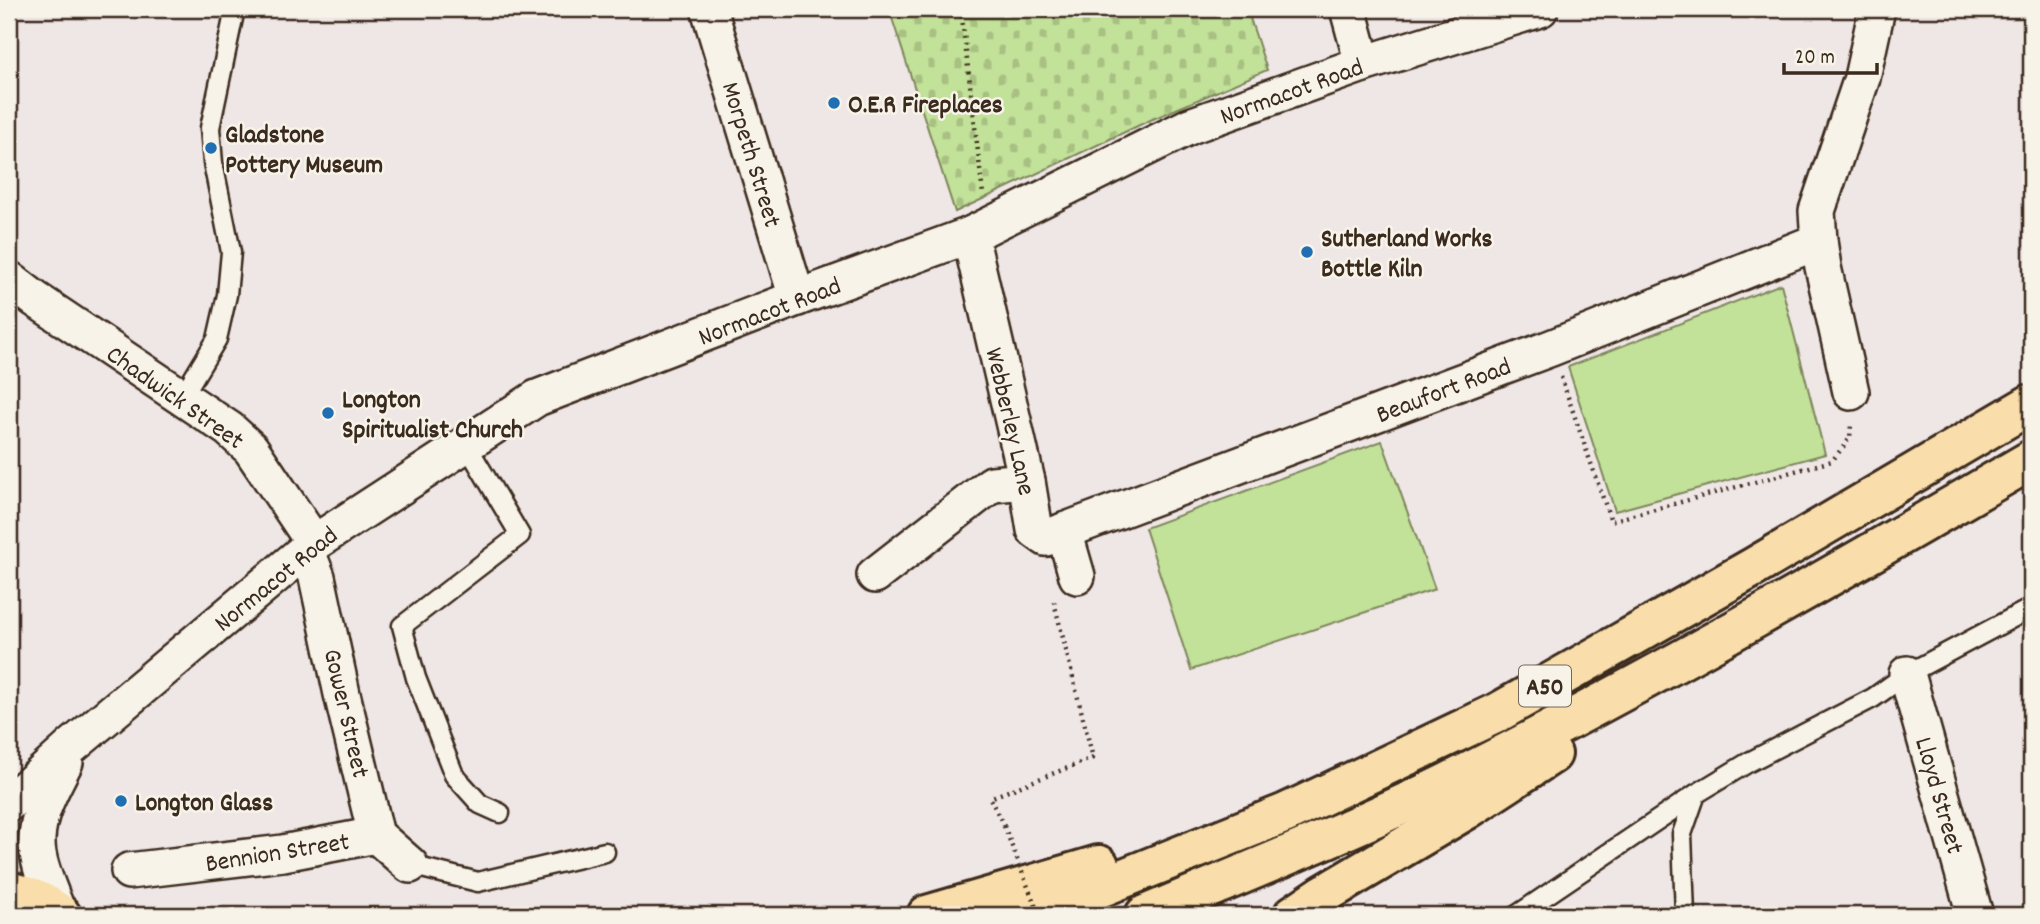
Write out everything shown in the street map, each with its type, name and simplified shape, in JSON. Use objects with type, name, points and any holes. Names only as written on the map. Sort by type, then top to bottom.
[{"type":"main road","name":"A50","points":[[1032,915],[1286,813],[1496,713],[1754,567],[2031,404]]},
{"type":"main road","name":"A50","points":[[1146,915],[1356,825],[1473,770],[1758,618],[2031,460]]},
{"type":"main road","points":[[1293,915],[1466,810],[1758,618]]},
{"type":"main road","points":[[927,915],[1108,863],[1325,794]]},
{"type":"main road","points":[[9,891],[29,896],[59,914]]},
{"type":"street","name":"Morpeth Street","points":[[709,9],[797,298]]},
{"type":"street","points":[[1348,9],[1363,64]]},
{"type":"street","name":"Normacot Road","points":[[9,803],[72,746],[310,546],[537,398],[980,230],[1190,126],[1363,64],[1540,9]]},
{"type":"street","points":[[1851,392],[1819,241],[1817,211],[1862,78],[1877,9]]},
{"type":"street","name":"Webberley Lane","points":[[980,230],[1035,530],[1046,538],[1065,531]]},
{"type":"street","name":"Beaufort Road","points":[[1065,531],[1551,348],[1819,241]]},
{"type":"street","name":"Chadwick Street","points":[[9,279],[229,429],[251,449],[310,546]]},
{"type":"street","points":[[875,575],[992,484],[1027,481]]},
{"type":"street","points":[[1065,531],[1065,586]]},
{"type":"street","name":"Gower Street","points":[[310,546],[376,835]]},
{"type":"street","name":"Lloyd Street","points":[[1907,674],[1975,915]]},
{"type":"street","name":"Normacot Road","points":[[59,914],[41,865],[37,840],[43,809],[72,746]]},
{"type":"street","points":[[9,771],[47,770]]},
{"type":"street","points":[[376,835],[410,865]]},
{"type":"street","name":"Bennion Street","points":[[129,871],[179,878],[283,853],[376,835]]},
{"type":"lane","points":[[181,397],[217,339],[227,295],[231,252],[213,163],[210,128],[234,9]]},
{"type":"lane","points":[[466,444],[520,535],[402,626],[416,678],[454,775],[480,804],[500,813]]},
{"type":"lane","points":[[1517,915],[1696,794],[1749,762],[1873,698],[1907,674],[2031,608]]},
{"type":"lane","points":[[1685,915],[1682,834],[1696,794]]},
{"type":"lane","points":[[410,865],[478,882],[605,852]]},
{"type":"path","points":[[961,9],[982,191],[980,230]]},
{"type":"path","points":[[1551,348],[1611,521],[1832,461],[1850,438],[1851,392]]},
{"type":"path","points":[[1039,915],[990,798],[1093,758],[1065,586]]},
{"type":"green space","points":[[889,9],[1247,9],[1267,70],[1146,122],[955,212]]},
{"type":"green space","points":[[1781,284],[1825,454],[1615,511],[1568,367]]},
{"type":"green space","points":[[1382,441],[1435,589],[1191,670],[1145,528]]},
{"type":"place","name":"O.E.R Fireplaces","points":[[834,103]]},
{"type":"place","name":"Gladstone Pottery Museum","points":[[211,148]]},
{"type":"place","name":"Sutherland Works Bottle Kiln","points":[[1307,252]]},
{"type":"place","name":"Longton Spiritualist Church","points":[[328,413]]},
{"type":"place","name":"Longton Glass","points":[[121,801]]}]
